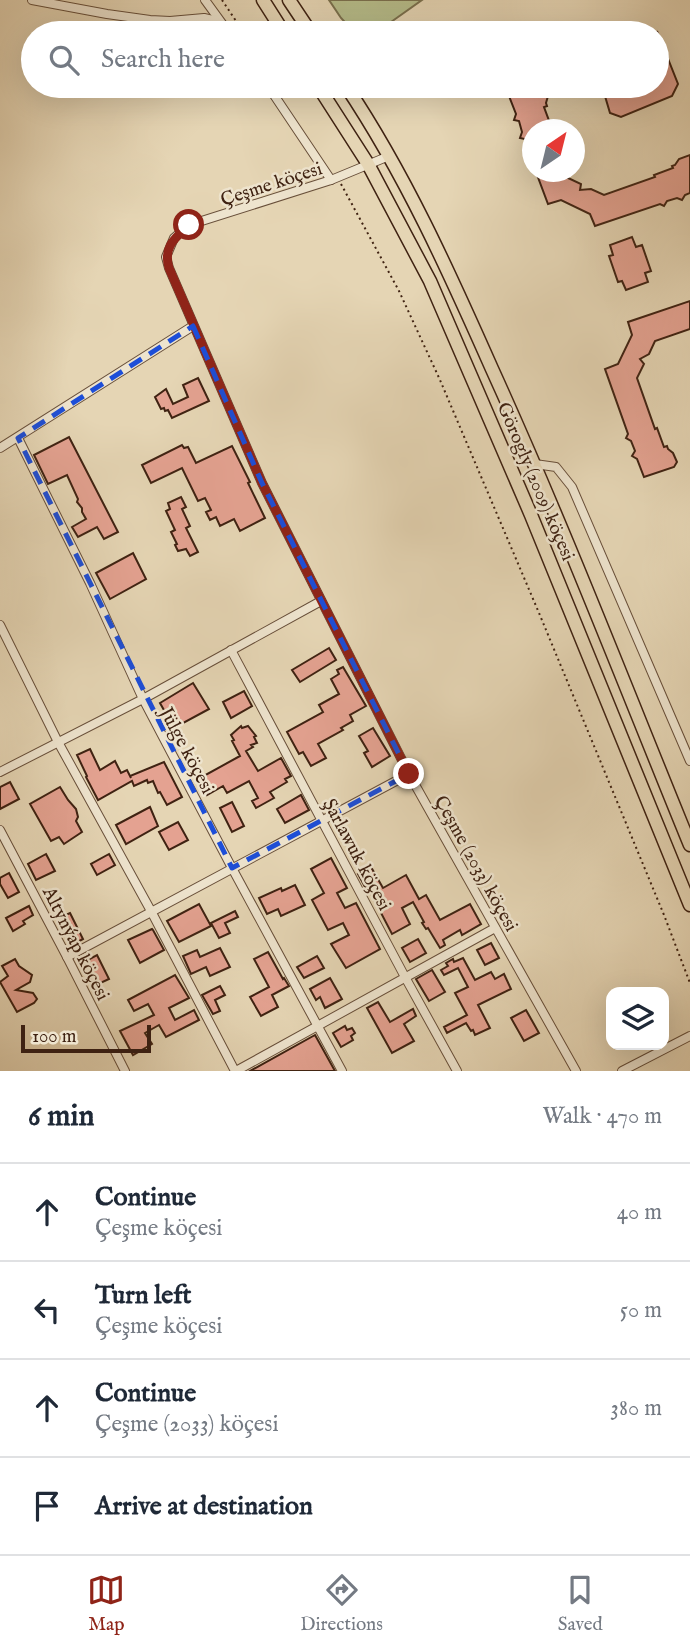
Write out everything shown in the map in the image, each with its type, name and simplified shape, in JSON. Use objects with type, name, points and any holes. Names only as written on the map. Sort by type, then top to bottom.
[{"type":"main road","points":[[263,0],[276,21]]},
{"type":"main road","points":[[289,0],[303,21]]},
{"type":"main road","name":"Görogly (2009) köçesi","points":[[326,98],[368,164],[430,281],[531,514],[690,905]]},
{"type":"main road","name":"Görogly (2009) köçesi","points":[[353,98],[389,156],[441,253],[535,464],[690,845]]},
{"type":"street","points":[[32,0],[150,20],[204,18],[214,21]]},
{"type":"street","points":[[205,0],[220,21]]},
{"type":"street","points":[[277,98],[335,179]]},
{"type":"street","name":"Çeşme köçesi","points":[[193,326],[166,257],[174,239],[189,225],[335,179],[389,156]]},
{"type":"street","points":[[0,448],[193,326]]},
{"type":"street","name":"Çeşme (2033) köçesi","points":[[193,326],[262,483],[409,774],[576,1071]]},
{"type":"street","name":"Jülge köçesi","points":[[18,438],[90,583],[143,699],[342,1071]]},
{"type":"street","points":[[535,464],[556,467],[572,487],[690,761]]},
{"type":"street","points":[[0,772],[143,699],[321,601]]},
{"type":"street","points":[[0,625],[58,742],[236,1071],[495,928]]},
{"type":"street","name":"Şarlawuk köçesi","points":[[231,650],[457,1071]]},
{"type":"street","points":[[67,957],[409,774]]},
{"type":"street","name":"Altynýap köçesi","points":[[0,830],[125,1071]]},
{"type":"street","points":[[622,1071],[690,1036]]},
{"type":"path","points":[[222,0],[236,21]]},
{"type":"path","points":[[335,179],[399,291],[445,392],[690,983]]},
{"type":"highlighted area","points":[[193,326],[262,483],[409,774],[232,868],[18,438]]},
{"type":"green space","points":[[329,0],[422,0],[392,21],[344,21]]},
{"type":"building","points":[[669,61],[678,84],[669,97]]},
{"type":"building","points":[[510,98],[547,98],[547,106],[544,107],[548,119],[522,119],[522,132],[519,121],[514,120],[516,114]]},
{"type":"building","points":[[606,98],[667,98],[621,117],[610,113]]},
{"type":"building","points":[[690,155],[690,193],[682,200],[677,198],[667,201],[664,206],[660,204],[595,226],[590,214],[561,200],[548,204],[540,182],[577,182],[581,184],[580,190],[591,189],[604,195],[655,177],[654,175],[673,168],[679,159]]},
{"type":"building","points":[[632,237],[636,247],[642,245],[651,271],[645,273],[648,282],[626,290],[622,281],[618,282],[609,256],[613,255],[610,245]]},
{"type":"building","points":[[690,301],[690,329],[655,341],[649,354],[640,359],[644,364],[637,378],[655,429],[657,428],[664,447],[667,446],[677,462],[674,467],[644,477],[637,459],[632,456],[635,451],[631,441],[626,438],[628,434],[605,369],[618,364],[632,335],[628,322]]},
{"type":"building","points":[[198,378],[209,401],[172,418],[168,410],[161,409],[155,397],[166,389],[173,404],[188,397],[183,385]]},
{"type":"building","points":[[69,437],[118,532],[104,539],[97,527],[78,537],[72,527],[86,519],[67,475],[48,484],[34,455]]},
{"type":"building","points":[[182,445],[184,448],[188,447],[196,463],[232,446],[265,518],[240,531],[234,519],[220,526],[216,517],[210,520],[206,512],[211,510],[205,498],[198,501],[182,468],[151,483],[142,465]]},
{"type":"building","points":[[181,497],[186,507],[182,509],[190,526],[186,528],[198,552],[190,556],[186,549],[178,551],[171,532],[175,530],[166,511],[170,509],[168,503]]},
{"type":"building","points":[[133,553],[146,579],[110,599],[96,573]]},
{"type":"building","points":[[329,648],[336,660],[300,682],[292,670]]},
{"type":"building","points":[[343,667],[366,706],[350,715],[353,721],[341,728],[343,730],[318,744],[326,758],[311,766],[303,752],[299,754],[287,732],[323,712],[319,705],[339,694],[331,679],[339,674],[337,670]]},
{"type":"building","points":[[193,683],[209,709],[174,728],[160,703]]},
{"type":"building","points":[[244,691],[252,706],[231,718],[223,702]]},
{"type":"building","points":[[241,726],[248,726],[256,736],[254,737],[257,743],[246,751],[258,771],[281,758],[291,776],[285,779],[287,782],[270,792],[274,798],[256,808],[252,801],[258,798],[249,781],[227,793],[223,786],[207,795],[200,778],[240,756],[231,735]]},
{"type":"building","points":[[373,728],[390,756],[372,767],[364,753],[368,751],[359,736]]},
{"type":"building","points":[[90,749],[100,770],[115,761],[121,773],[127,770],[130,776],[164,762],[182,797],[167,805],[153,781],[148,783],[147,780],[134,786],[132,781],[98,800],[77,755]]},
{"type":"building","points":[[10,782],[19,799],[0,809],[0,787]]},
{"type":"building","points":[[60,787],[76,809],[76,821],[82,832],[64,844],[59,837],[51,841],[30,804]]},
{"type":"building","points":[[301,795],[309,810],[285,823],[277,809]]},
{"type":"building","points":[[232,802],[244,826],[232,832],[220,808]]},
{"type":"building","points":[[150,807],[158,826],[126,844],[116,825]]},
{"type":"building","points":[[178,822],[188,840],[169,850],[159,832]]},
{"type":"building","points":[[46,854],[55,871],[36,880],[28,864]]},
{"type":"building","points":[[109,854],[115,865],[97,875],[91,864]]},
{"type":"building","points":[[331,858],[347,888],[337,893],[345,908],[356,903],[380,949],[346,968],[331,944],[349,935],[343,923],[328,930],[312,900],[324,893],[311,869]]},
{"type":"building","points":[[371,867],[383,888],[406,875],[419,899],[426,895],[440,920],[470,904],[481,924],[462,935],[460,930],[443,940],[445,945],[440,948],[422,923],[424,922],[413,902],[402,908],[410,924],[392,934],[358,874]]},
{"type":"building","points":[[9,873],[19,892],[8,898],[0,884],[0,878]]},
{"type":"building","points":[[295,885],[305,905],[281,916],[278,909],[267,914],[259,898]]},
{"type":"building","points":[[199,904],[211,926],[179,942],[167,921]]},
{"type":"building","points":[[29,906],[33,915],[13,931],[6,918]]},
{"type":"building","points":[[235,911],[238,917],[225,923],[230,933],[219,938],[211,923]]},
{"type":"building","points":[[70,913],[83,939],[72,945],[59,918]]},
{"type":"building","points":[[152,929],[164,950],[140,963],[128,940]]},
{"type":"building","points":[[418,939],[426,953],[410,962],[402,948]]},
{"type":"building","points":[[491,943],[499,958],[485,965],[477,950]]},
{"type":"building","points":[[220,948],[230,967],[210,976],[206,967],[191,974],[183,956],[197,950],[200,957]]},
{"type":"building","points":[[268,952],[289,986],[272,995],[278,1007],[261,1016],[250,997],[269,987],[254,959]]},
{"type":"building","points":[[97,955],[109,979],[94,986],[82,963]]},
{"type":"building","points":[[317,956],[324,968],[304,978],[297,967]]},
{"type":"building","points":[[463,958],[475,980],[491,972],[495,979],[504,974],[511,989],[478,1005],[490,1028],[475,1035],[466,1023],[447,1033],[444,1027],[467,1015],[455,993],[468,987],[458,968],[444,975],[441,970],[453,959],[454,962]]},
{"type":"building","points":[[15,959],[19,966],[32,975],[30,982],[16,990],[33,993],[37,999],[17,1012],[0,982],[8,976],[2,966]]},
{"type":"building","points":[[432,970],[445,992],[429,1001],[416,979]]},
{"type":"building","points":[[175,975],[189,998],[169,1008],[175,1020],[194,1010],[199,1020],[166,1037],[159,1025],[145,1033],[152,1044],[133,1055],[120,1031],[154,1015],[148,1004],[134,1011],[128,1000]]},
{"type":"building","points":[[330,978],[342,999],[325,1008],[320,997],[316,1000],[310,989]]},
{"type":"building","points":[[220,986],[225,995],[215,1000],[220,1011],[213,1014],[202,995]]},
{"type":"building","points":[[378,1002],[390,1022],[413,1009],[416,1016],[404,1024],[414,1041],[392,1053],[367,1008]]},
{"type":"building","points":[[526,1010],[539,1033],[524,1041],[511,1018]]},
{"type":"building","points":[[345,1026],[347,1030],[352,1028],[355,1033],[351,1036],[353,1040],[341,1047],[333,1033]]},
{"type":"building","points":[[315,1035],[335,1071],[250,1071]]},
{"type":"route","points":[[189,225],[174,239],[166,257],[169,268],[262,483],[409,774]]}]
